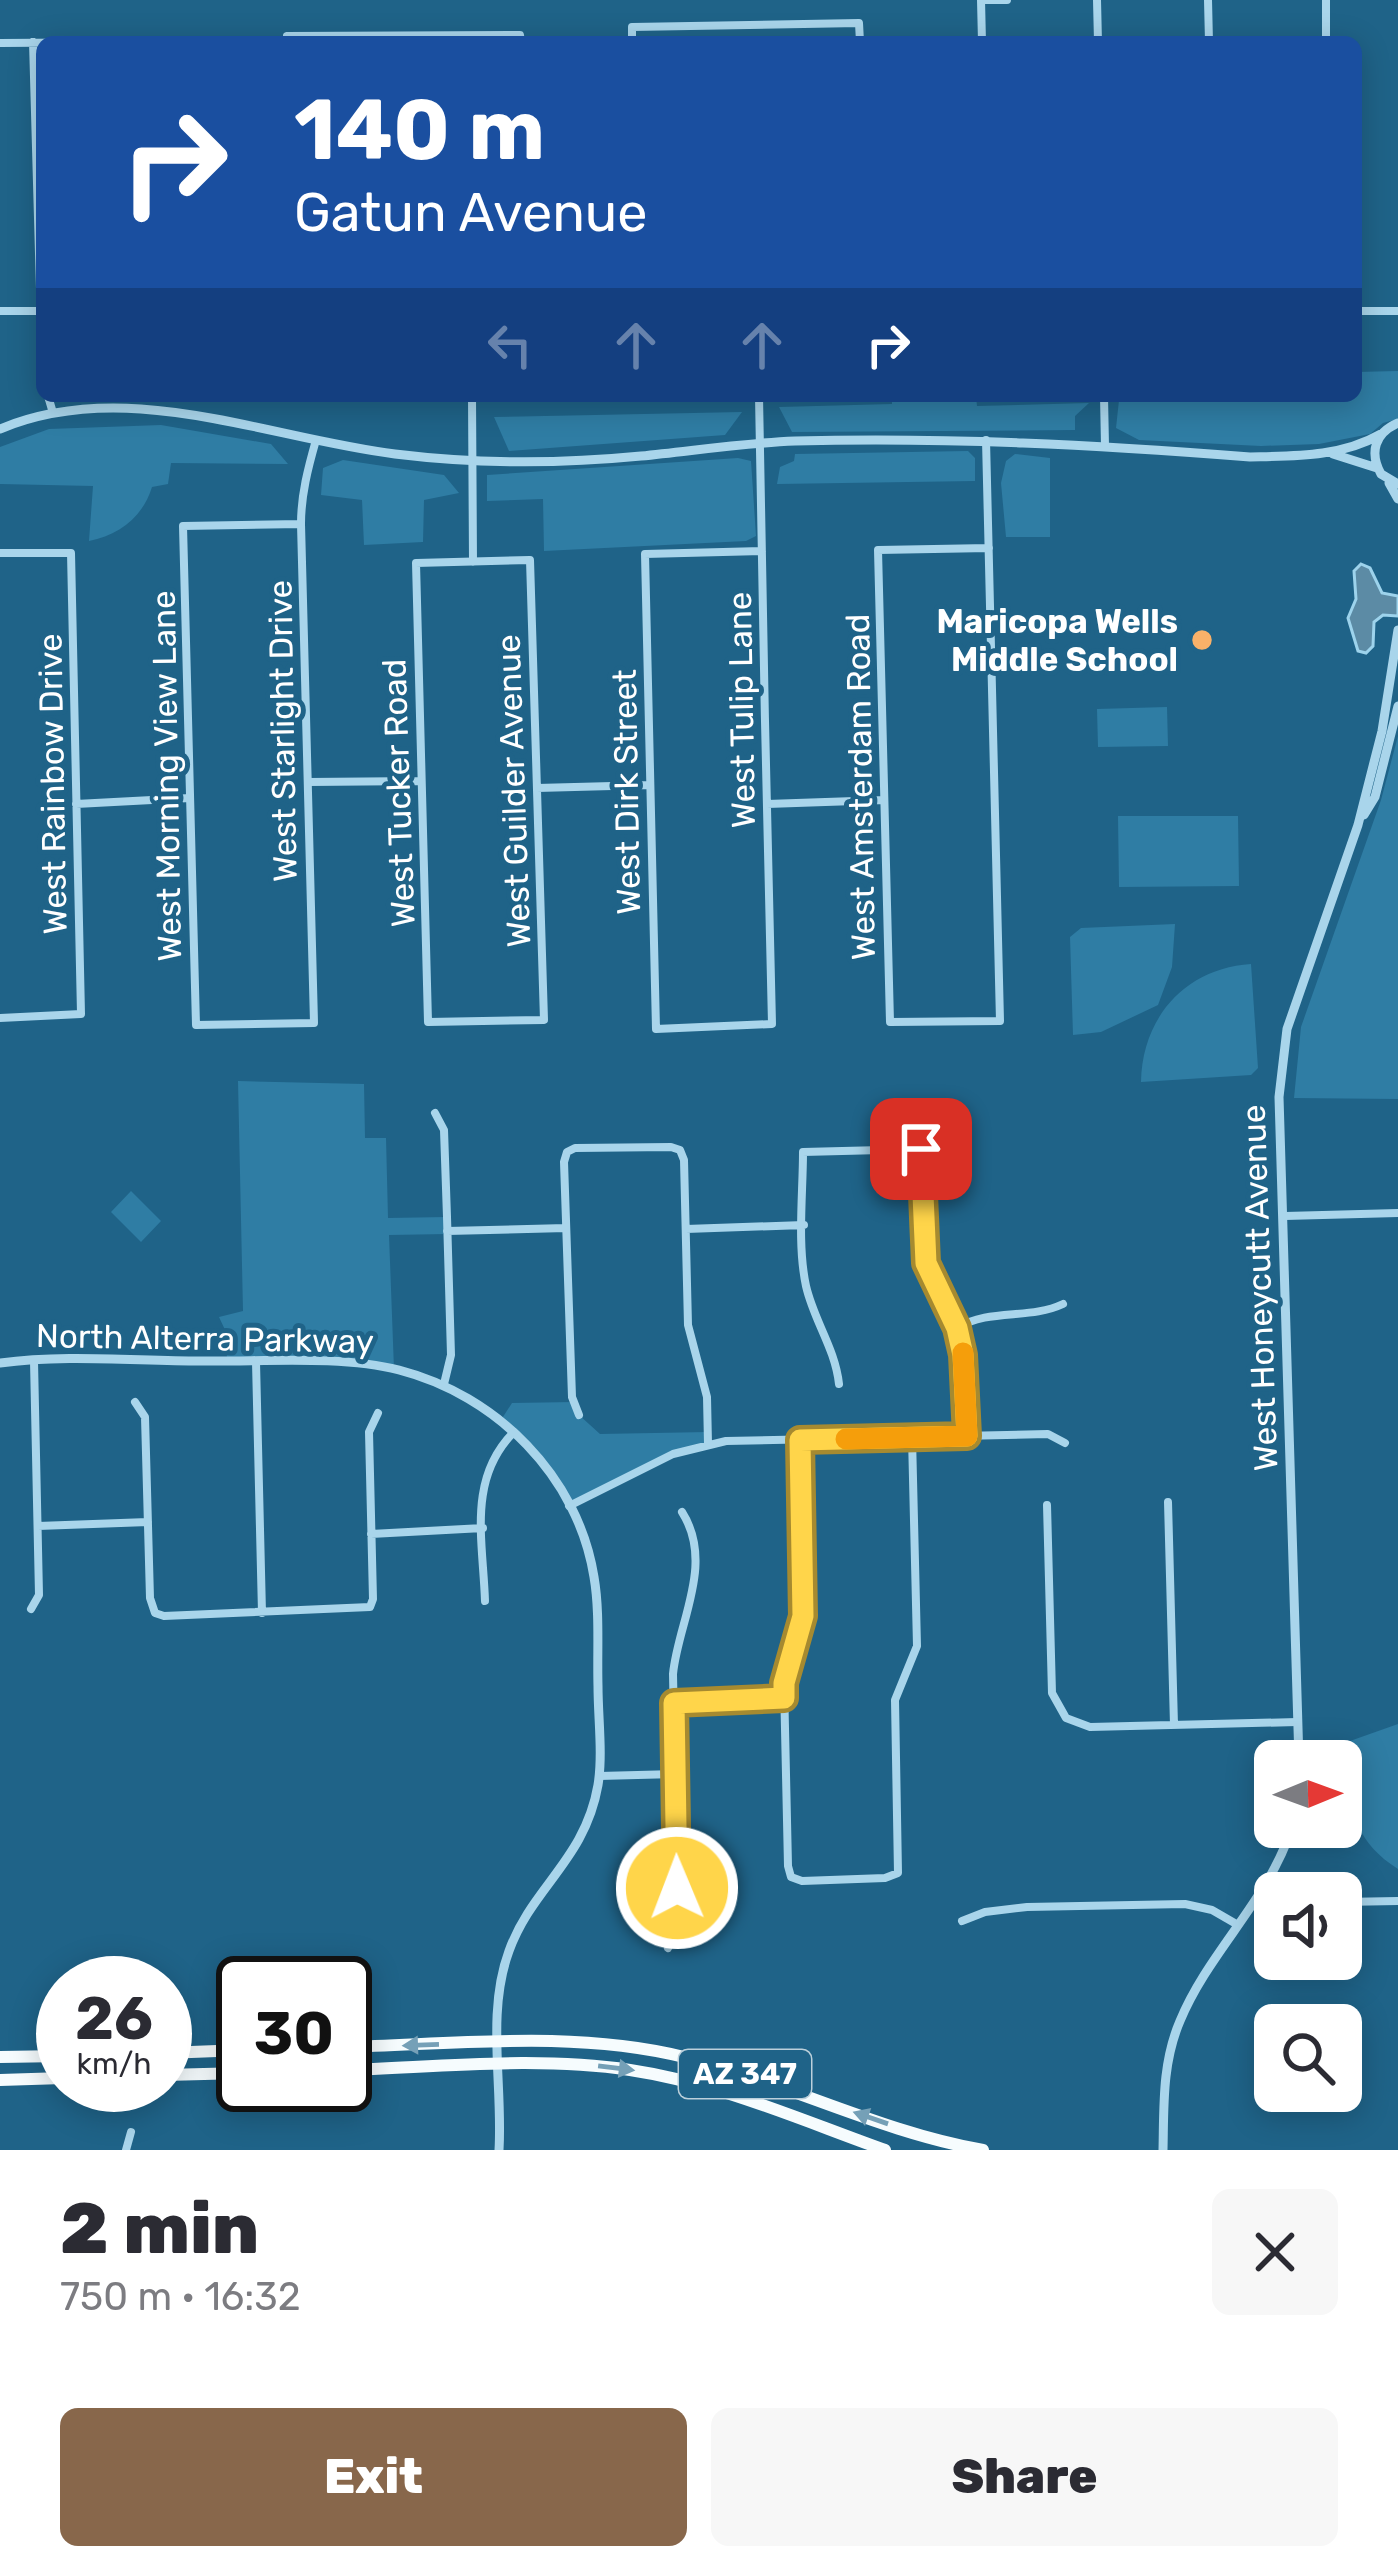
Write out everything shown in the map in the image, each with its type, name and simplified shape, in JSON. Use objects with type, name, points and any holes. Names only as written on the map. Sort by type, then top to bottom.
[{"type":"highway","name":"AZ 347","points":[[372,2046],[606,2044],[682,2056],[926,2136],[983,2150]]},
{"type":"highway","points":[[0,2057],[36,2056]]},
{"type":"highway","name":"AZ 347","points":[[372,2069],[583,2065],[662,2075],[721,2090],[885,2150]]},
{"type":"highway","points":[[0,2080],[36,2079]]},
{"type":"street","points":[[982,36],[980,0],[1007,0]]},
{"type":"street","points":[[1097,0],[1098,36]]},
{"type":"street","points":[[1208,0],[1209,36]]},
{"type":"street","points":[[1326,0],[1326,36]]},
{"type":"street","points":[[632,36],[632,27],[860,23],[860,36]]},
{"type":"street","points":[[752,25],[752,36]]},
{"type":"street","points":[[33,42],[36,157]]},
{"type":"street","points":[[0,43],[36,42]]},
{"type":"street","points":[[0,311],[36,310]]},
{"type":"street","points":[[1362,311],[1398,311]]},
{"type":"street","points":[[50,402],[53,412]]},
{"type":"street","points":[[472,402],[473,562]]},
{"type":"street","name":"West Tulip Lane","points":[[759,402],[772,1024]]},
{"type":"street","points":[[1104,402],[1105,446]]},
{"type":"street","points":[[0,429],[53,412],[102,409],[180,412],[394,454],[472,459],[557,461],[759,443],[986,439],[1250,457],[1333,454],[1377,468],[1398,500]]},
{"type":"street","points":[[1333,454],[1398,423]]},
{"type":"street","points":[[1377,468],[1374,450],[1381,434]]},
{"type":"street","points":[[986,439],[989,548]]},
{"type":"street","name":"West Starlight Drive","points":[[196,1025],[314,1023],[301,524],[305,478],[316,440]]},
{"type":"street","points":[[1386,478],[1398,484]]},
{"type":"street","name":"West Morning View Lane","points":[[196,1025],[183,526],[301,524]]},
{"type":"street","name":"West Amsterdam Road","points":[[989,548],[1000,1021],[890,1022],[878,550],[989,548]]},
{"type":"street","name":"West Dirk Street","points":[[762,551],[645,554],[656,1029],[772,1024]]},
{"type":"street","name":"West Rainbow Drive","points":[[0,553],[71,553],[81,1014],[0,1018]]},
{"type":"street","name":"West Guilder Avenue","points":[[473,562],[530,560],[544,1020]]},
{"type":"street","name":"West Tucker Road","points":[[473,562],[416,563],[428,1022],[544,1020]]},
{"type":"street","name":"West Honeycutt Avenue","points":[[1298,1740],[1280,1097],[1287,1029],[1358,825],[1382,731],[1398,630]]},
{"type":"street","name":"West Honeycutt Avenue","points":[[1358,825],[1375,797],[1398,706]]},
{"type":"street","points":[[308,782],[422,781]]},
{"type":"street","points":[[537,788],[650,785]]},
{"type":"street","points":[[76,804],[190,798]]},
{"type":"street","points":[[767,804],[884,800]]},
{"type":"street","points":[[435,1113],[444,1130],[451,1355],[444,1384]]},
{"type":"street","points":[[579,1415],[572,1397],[567,1152],[575,1148],[680,1150],[688,1325],[707,1397],[708,1444]]},
{"type":"street","points":[[839,1384],[836,1358],[813,1312],[804,1279],[803,1152],[921,1149],[926,1263],[957,1328],[967,1436]]},
{"type":"street","points":[[1285,1216],[1398,1213]]},
{"type":"street","points":[[686,1229],[804,1225]]},
{"type":"street","points":[[447,1231],[566,1228]]},
{"type":"street","points":[[957,1328],[981,1317],[1045,1313],[1063,1304]]},
{"type":"street","points":[[31,1609],[39,1595],[34,1361]]},
{"type":"street","points":[[256,1362],[262,1613]]},
{"type":"street","name":"North Alterra Parkway","points":[[0,1363],[376,1366],[444,1384],[466,1395],[514,1432],[555,1480],[594,1579],[599,1776],[584,1834],[522,1921],[509,1951],[499,1990],[499,2150]]},
{"type":"street","points":[[135,1402],[145,1417],[150,1598],[155,1613],[164,1616],[370,1607],[369,1432],[378,1413]]},
{"type":"street","points":[[485,1601],[482,1489],[486,1468],[514,1432]]},
{"type":"street","points":[[569,1506],[674,1454],[708,1444],[1048,1434],[1065,1443]]},
{"type":"street","points":[[800,1440],[803,1616],[784,1698],[791,1876],[802,1881],[898,1874],[896,1700],[917,1646],[912,1437]]},
{"type":"street","points":[[1168,1502],[1174,1725]]},
{"type":"street","points":[[1047,1505],[1052,1693],[1066,1718],[1090,1727],[1297,1722]]},
{"type":"street","points":[[668,1948],[678,1926],[676,1649],[694,1588],[691,1525],[682,1511]]},
{"type":"street","points":[[38,1526],[148,1522]]},
{"type":"street","points":[[371,1534],[483,1528]]},
{"type":"street","points":[[674,1703],[784,1698]]},
{"type":"street","points":[[599,1776],[676,1774]]},
{"type":"street","points":[[1162,2150],[1163,2090],[1175,2034],[1196,1988],[1254,1901]]},
{"type":"street","points":[[1362,1902],[1398,1901]]},
{"type":"street","points":[[962,1921],[985,1912],[1027,1907],[1185,1904],[1212,1910],[1238,1925]]},
{"type":"street","points":[[126,2150],[131,2132]]},
{"type":"shaded area","points":[[1398,371],[1398,419],[1370,434],[1319,444],[1261,446],[1139,440],[1116,428],[1119,402],[1362,402],[1362,372]]},
{"type":"shaded area","points":[[1089,403],[1075,416],[1075,430],[792,432],[779,407]]},
{"type":"shaded area","points":[[742,412],[725,435],[509,451],[494,417]]},
{"type":"shaded area","points":[[161,425],[271,444],[288,464],[171,463],[168,484],[152,487],[143,507],[128,523],[89,541],[93,486],[0,484],[0,447],[49,429]]},
{"type":"shaded area","points":[[968,451],[975,458],[975,481],[777,484],[780,467],[794,461],[795,454]]},
{"type":"shaded area","points":[[1015,454],[1050,458],[1050,537],[1006,537],[1001,483],[1006,461]]},
{"type":"shaded area","points":[[738,458],[751,461],[756,536],[746,541],[544,551],[543,499],[487,501],[487,475]]},
{"type":"shaded area","points":[[343,460],[444,475],[459,493],[424,500],[423,542],[364,545],[362,500],[321,495],[323,468]]},
{"type":"shaded area","points":[[1361,564],[1370,568],[1382,593],[1398,596],[1398,616],[1383,615],[1374,622],[1373,646],[1366,653],[1358,651],[1348,618],[1356,599],[1354,571]]},
{"type":"shaded area","points":[[1167,707],[1168,746],[1098,747],[1097,709]]},
{"type":"shaded area","points":[[1398,736],[1398,1099],[1294,1098],[1301,1027],[1381,800]]},
{"type":"shaded area","points":[[1118,816],[1238,816],[1239,886],[1119,887]]},
{"type":"shaded area","points":[[1175,924],[1172,967],[1158,1005],[1101,1032],[1073,1035],[1070,937],[1081,928]]},
{"type":"shaded area","points":[[1251,964],[1258,1068],[1251,1075],[1141,1082],[1149,1037],[1172,1000],[1207,975]]},
{"type":"shaded area","points":[[238,1081],[364,1084],[365,1138],[386,1138],[388,1218],[447,1217],[447,1234],[389,1235],[394,1369],[227,1362],[226,1332],[219,1317],[243,1311]]},
{"type":"shaded area","points":[[131,1191],[161,1221],[141,1242],[111,1212]]},
{"type":"shaded area","points":[[574,1402],[579,1415],[600,1434],[708,1432],[708,1444],[569,1506],[555,1480],[501,1420],[512,1403]]},
{"type":"shaded area","points":[[1398,1724],[1398,1869],[1362,1832],[1362,1740],[1353,1740]]},
{"type":"slow traffic","points":[[846,1439],[967,1436],[963,1353]]},
{"type":"place","name":"Maricopa Wells Middle School","points":[[1202,640]]},
{"type":"route","points":[[677,1888],[674,1703],[784,1698],[803,1616],[800,1440],[967,1436],[957,1328],[926,1263],[921,1149]]}]
